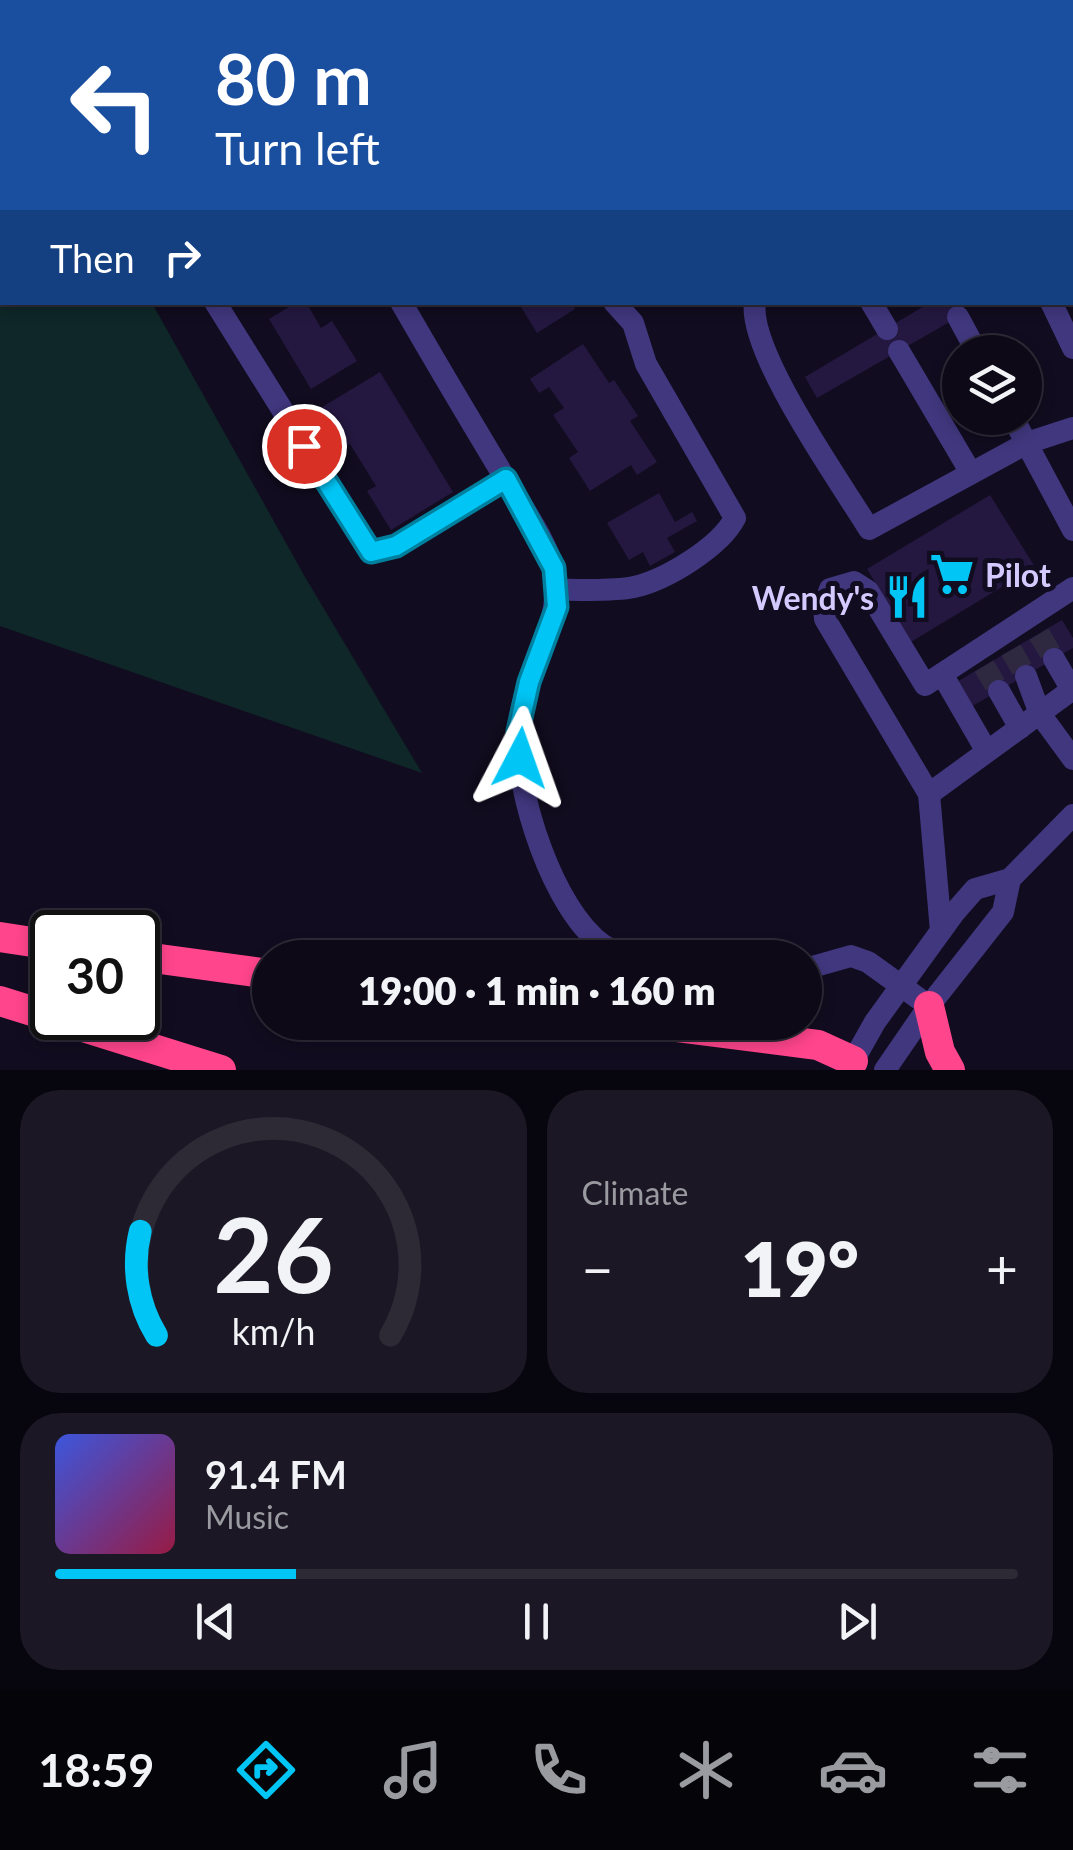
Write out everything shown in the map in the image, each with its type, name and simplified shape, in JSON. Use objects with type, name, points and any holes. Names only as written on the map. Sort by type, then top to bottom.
[{"type":"highway","points":[[0,937],[30,942]]},
{"type":"highway","points":[[160,959],[252,972]]},
{"type":"highway","points":[[0,1001],[221,1070]]},
{"type":"highway","points":[[928,1006],[940,1052],[950,1070]]},
{"type":"highway","points":[[779,1040],[818,1045],[857,1067]]},
{"type":"street","points":[[217,305],[371,552],[396,546],[506,479]]},
{"type":"street","points":[[402,305],[506,479],[554,568],[557,607],[529,682],[518,731],[521,785],[536,838],[563,893],[598,940]]},
{"type":"street","points":[[556,590],[635,587],[694,559],[726,536],[735,518],[646,364],[633,323],[617,305]]},
{"type":"street","points":[[755,305],[753,315],[777,378],[868,529],[1027,443],[1073,428]]},
{"type":"street","points":[[873,305],[887,329]]},
{"type":"street","points":[[1052,305],[1073,348]]},
{"type":"street","points":[[958,316],[969,335]]},
{"type":"street","points":[[899,351],[971,473]]},
{"type":"street","points":[[1023,435],[1073,530]]},
{"type":"street","points":[[941,931],[929,794],[826,619],[824,605],[830,589],[854,582],[868,591],[986,750]]},
{"type":"street","points":[[934,679],[979,659],[1034,625],[1073,588]]},
{"type":"street","points":[[929,794],[1072,690],[1054,659]]},
{"type":"street","points":[[1026,676],[1040,714],[1073,759]]},
{"type":"street","points":[[999,692],[1020,728]]},
{"type":"street","points":[[857,1067],[875,1022],[975,889],[1010,879],[1073,816]]},
{"type":"street","points":[[885,1070],[928,1006],[1003,912],[1010,879]]},
{"type":"street","points":[[822,964],[851,956],[868,962],[928,1006]]},
{"type":"green space","points":[[0,305],[153,305],[305,577],[422,773],[0,626]]},
{"type":"building","points":[[292,305],[308,305],[321,328],[332,321],[357,361],[311,389],[269,319]]},
{"type":"building","points":[[520,305],[573,305],[575,309],[537,333]]},
{"type":"building","points":[[926,305],[963,305],[967,312],[817,398],[805,377]]},
{"type":"building","points":[[583,344],[609,383],[614,380],[638,416],[630,421],[657,462],[637,475],[631,465],[590,491],[569,458],[578,452],[553,415],[564,408],[549,387],[539,393],[530,379]]},
{"type":"building","points":[[380,372],[453,492],[391,530],[367,491],[376,486],[350,444],[343,448],[319,409]]},
{"type":"building","points":[[659,493],[675,522],[692,512],[697,521],[667,538],[675,552],[650,566],[643,552],[629,560],[607,523]]},
{"type":"building","points":[[990,495],[1035,567],[911,642],[867,569]]},
{"type":"building","points":[[1062,620],[1073,638],[1073,648],[969,708],[955,683]]},
{"type":"tunnel","points":[[1039,634],[1054,659]]},
{"type":"tunnel","points":[[1011,650],[1026,676]]},
{"type":"tunnel","points":[[984,666],[999,691]]},
{"type":"place","name":"Pilot","points":[[952,574]]},
{"type":"place","name":"Wendy's","points":[[907,597]]},
{"type":"route","points":[[304,446],[371,552],[396,546],[506,479],[554,568],[557,607],[529,682],[518,731],[520,758]]}]
